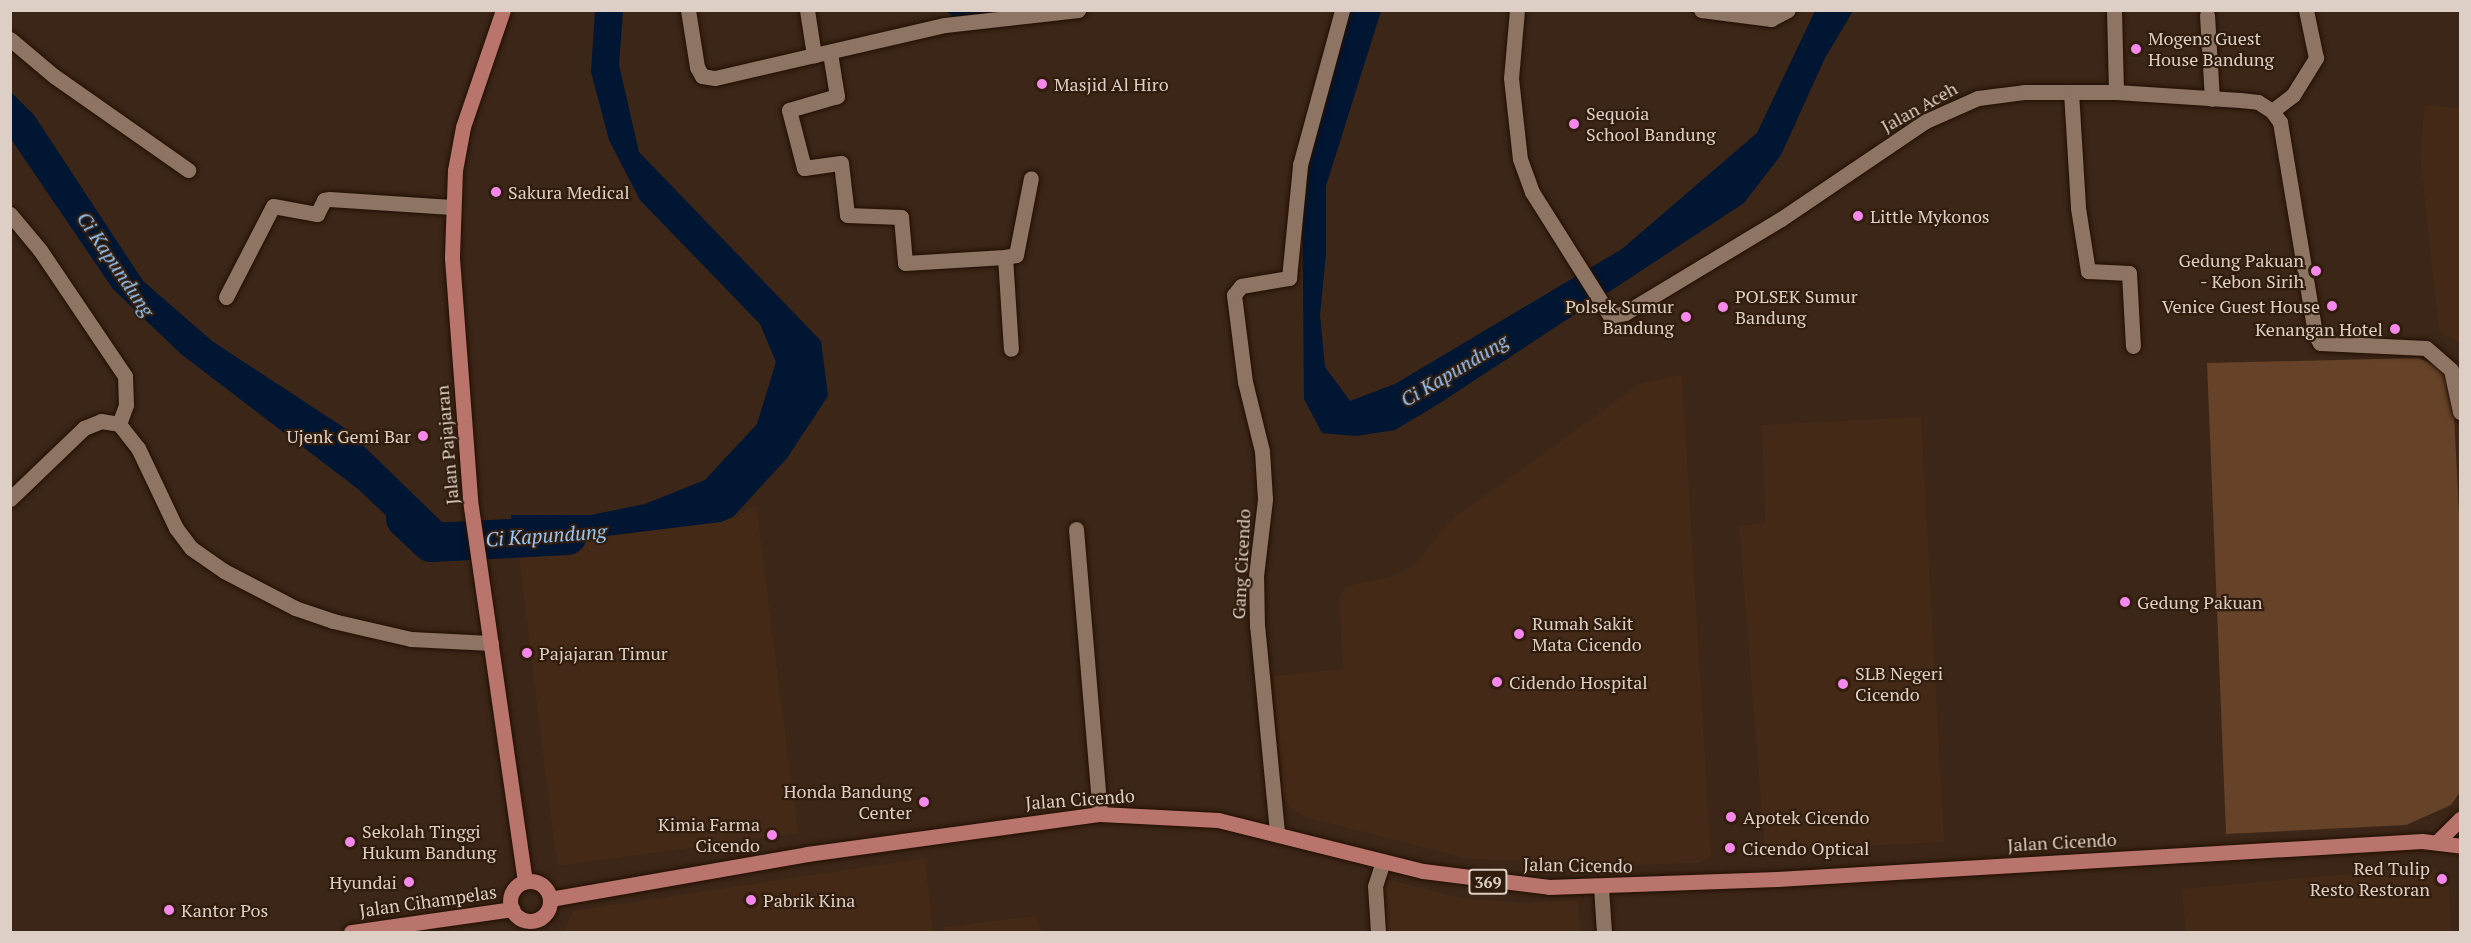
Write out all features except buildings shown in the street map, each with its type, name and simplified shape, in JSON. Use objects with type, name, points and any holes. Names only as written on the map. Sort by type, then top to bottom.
[{"type":"main road","name":"Jalan Pajajaran","points":[[503,10],[464,127],[452,207],[454,300],[470,500],[525,881]]},
{"type":"main road","name":"Jalan Cicendo","points":[[550,899],[807,854],[1100,814],[1175,815],[1277,832],[1383,861],[1489,882],[1601,887],[2439,840],[2460,846]]},
{"type":"main road","points":[[2439,840],[2460,819]]},
{"type":"main road","points":[[525,881],[542,885],[550,899],[544,915],[530,927],[512,909],[512,892],[525,881]]},
{"type":"main road","name":"Jalan Cihampelas","points":[[351,933],[512,909]]},
{"type":"street","points":[[688,10],[697,67],[702,76],[715,78],[945,25],[1078,10]]},
{"type":"street","points":[[807,10],[814,55]]},
{"type":"street","name":"Gang Cicendo","points":[[1277,832],[1257,626],[1256,576],[1265,499],[1262,451],[1245,382],[1234,300],[1241,286],[1289,278],[1300,165],[1342,10]]},
{"type":"street","name":"Jalan Aceh","points":[[1517,10],[1511,78],[1520,159],[1532,192],[1575,265],[1610,316],[1625,313],[1781,219],[1949,109],[1978,98],[2072,92],[2116,92],[2258,102],[2272,111]]},
{"type":"street","points":[[1701,10],[1771,19],[1788,10]]},
{"type":"street","points":[[2114,10],[2116,92]]},
{"type":"street","points":[[2306,10],[2316,58],[2293,95],[2272,111],[2285,138],[2314,334],[2320,344],[2426,348],[2451,370],[2460,412]]},
{"type":"street","points":[[2207,15],[2212,99]]},
{"type":"street","points":[[10,39],[54,76],[188,170]]},
{"type":"street","points":[[830,53],[837,96],[789,110],[804,168],[842,164],[847,215],[901,217],[905,263],[1016,255],[1031,178]]},
{"type":"street","points":[[2072,92],[2076,187],[2088,271],[2129,273],[2133,346]]},
{"type":"street","points":[[226,297],[273,206],[317,214],[324,200],[329,199],[452,207]]},
{"type":"street","points":[[12,221],[40,250],[125,376],[126,405],[119,424]]},
{"type":"street","points":[[1005,257],[1011,349]]},
{"type":"street","points":[[10,499],[84,428],[101,421],[119,424],[138,448],[176,528],[191,548],[224,571],[295,608],[333,621],[411,639],[491,643]]},
{"type":"street","points":[[1076,529],[1100,814]]},
{"type":"street","points":[[1378,933],[1375,886],[1383,861]]},
{"type":"street","points":[[1601,887],[1604,933]]},
{"type":"shaded area","points":[[2425,105],[2460,108],[2460,344],[2439,330],[2420,155]]},
{"type":"shaded area","points":[[2418,358],[2442,368],[2453,395],[2460,533],[2460,792],[2451,805],[2406,825],[2226,834],[2207,363]]},
{"type":"shaded area","name":"Rumah Sakit Mata Cicendo","points":[[1682,375],[1711,857],[1699,863],[1630,865],[1469,859],[1309,818],[1290,808],[1283,797],[1273,676],[1343,669],[1339,599],[1347,586],[1395,576],[1408,569],[1421,558],[1447,523],[1640,384]]},
{"type":"shaded area","name":"SLB Negeri Cicendo","points":[[1921,417],[1944,842],[1765,851],[1739,526],[1765,523],[1762,425]]},
{"type":"shaded area","points":[[756,505],[798,833],[557,866],[518,550],[735,518]]},
{"type":"shaded area","points":[[925,858],[933,932],[564,932],[573,911]]},
{"type":"shaded area","points":[[2426,867],[2437,869],[2448,881],[2452,932],[2186,932],[2182,889]]},
{"type":"shaded area","points":[[1385,879],[1462,898],[1525,903],[1578,900],[1580,932],[1384,932],[1381,887]]},
{"type":"shaded area","points":[[1036,916],[1042,932],[944,932],[944,927]]},
{"type":"water","points":[[595,11],[623,11],[619,65],[639,152],[821,341],[828,396],[787,458],[733,517],[721,522],[516,547],[511,515],[591,515],[645,504],[705,480],[757,424],[776,362],[760,324],[640,200],[609,140],[591,72]]},
{"type":"water","points":[[946,11],[1020,11],[996,19],[952,16]]},
{"type":"water","points":[[1350,11],[1381,11],[1326,186],[1326,253],[1320,315],[1325,367],[1350,401],[1395,384],[1622,249],[1757,133],[1815,11],[1853,11],[1825,58],[1781,155],[1744,203],[1440,403],[1395,430],[1356,436],[1322,433],[1304,399],[1302,164]]},
{"type":"water","points":[[10,91],[34,115],[143,281],[212,341],[346,429],[445,525],[450,558],[411,539],[358,489],[181,354],[113,289],[11,139]]},
{"type":"waterway","name":"Ci Kapundung","points":[[405,518],[431,542],[567,535]]},
{"type":"place","name":"Mogens Guest House Bandung","points":[[2136,49]]},
{"type":"place","name":"Masjid Al Hiro","points":[[1042,84]]},
{"type":"place","name":"Sequoia School Bandung","points":[[1574,124]]},
{"type":"place","name":"Sakura Medical","points":[[496,192]]},
{"type":"place","name":"Little Mykonos","points":[[1858,216]]},
{"type":"place","name":"Gedung Pakuan - Kebon Sirih","points":[[2316,271]]},
{"type":"place","name":"Venice Guest House","points":[[2332,306]]},
{"type":"place","name":"POLSEK Sumur Bandung","points":[[1723,307]]},
{"type":"place","name":"Polsek Sumur Bandung","points":[[1686,317]]},
{"type":"place","name":"Kenangan Hotel","points":[[2395,329]]},
{"type":"place","name":"Ujenk Gemi Bar","points":[[423,436]]},
{"type":"place","name":"Gedung Pakuan","points":[[2125,602]]},
{"type":"place","name":"Rumah Sakit Mata Cicendo","points":[[1519,634]]},
{"type":"place","name":"Pajajaran Timur","points":[[527,653]]},
{"type":"place","name":"Cidendo Hospital","points":[[1497,682]]},
{"type":"place","name":"SLB Negeri Cicendo","points":[[1843,684]]},
{"type":"place","name":"Honda Bandung Center","points":[[924,802]]},
{"type":"place","name":"Apotek Cicendo","points":[[1731,817]]},
{"type":"place","name":"Kimia Farma Cicendo","points":[[772,835]]},
{"type":"place","name":"Sekolah Tinggi Hukum Bandung","points":[[350,842]]},
{"type":"place","name":"Cicendo Optical","points":[[1730,848]]},
{"type":"place","name":"Red Tulip Resto Restoran","points":[[2442,879]]},
{"type":"place","name":"Hyundai","points":[[409,882]]},
{"type":"place","name":"Pabrik Kina","points":[[751,900]]},
{"type":"place","name":"Kantor Pos","points":[[169,910]]}]
